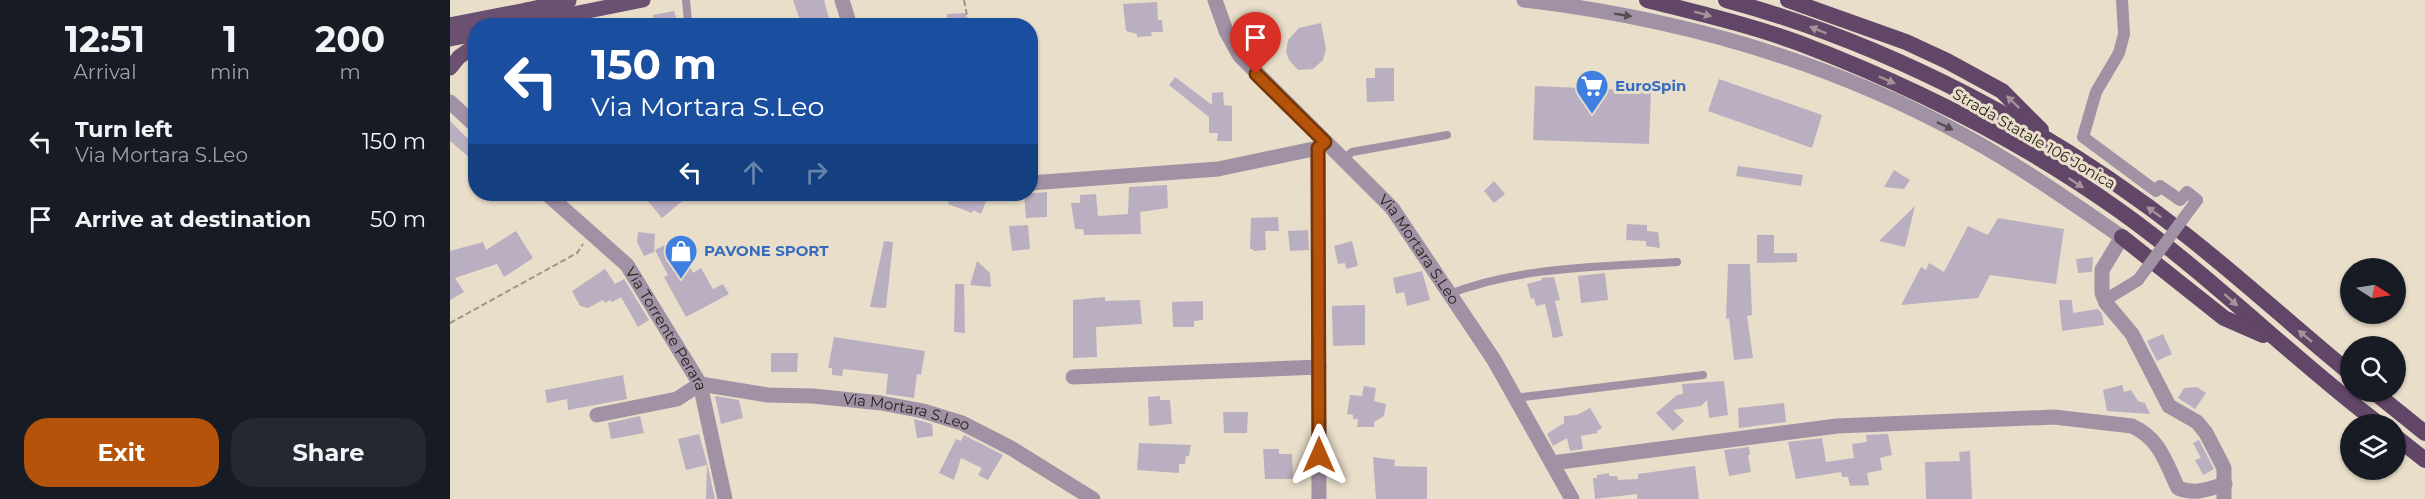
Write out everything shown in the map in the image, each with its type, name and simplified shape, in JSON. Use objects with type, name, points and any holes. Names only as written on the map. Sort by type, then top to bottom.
[{"type":"highway","name":"Strada Statale 106 Jonica","points":[[1647,0],[1749,26],[1799,43],[1913,92],[1990,130],[2120,211],[2200,272],[2277,341],[2367,414]]},
{"type":"highway","name":"Strada Statale 106 Jonica","points":[[1726,0],[1804,25],[1895,61],[1999,112],[2054,144],[2130,194],[2187,236],[2340,365]]},
{"type":"highway","points":[[1788,0],[1906,42],[2002,91],[2054,144]]},
{"type":"highway","points":[[2122,237],[2224,318],[2277,341]]},
{"type":"highway","points":[[2386,402],[2425,433]]},
{"type":"highway","points":[[2406,445],[2425,460]]},
{"type":"main road","points":[[528,18],[573,5],[643,0]]},
{"type":"main road","points":[[450,25],[468,24]]},
{"type":"main road","points":[[450,39],[468,36]]},
{"type":"main road","points":[[450,68],[468,51]]},
{"type":"street","points":[[842,0],[848,18]]},
{"type":"street","name":"Via Mortara S.Leo","points":[[1215,0],[1226,31],[1245,62],[1321,145],[1343,160],[1392,208],[1494,360],[1572,499]]},
{"type":"street","points":[[1226,31],[1227,0]]},
{"type":"street","points":[[1524,0],[1647,19],[1694,30],[1741,43],[1867,88],[1973,140],[2020,168],[2122,237],[2102,270],[2102,293],[2132,334],[2169,406],[2197,422],[2206,433],[2224,468],[2224,491],[2189,492],[2178,488],[2160,449],[2151,437],[2132,426],[2054,417],[1837,426],[1552,463]]},
{"type":"street","points":[[2105,300],[2138,280],[2198,200],[2187,192],[2180,200],[2160,186],[2156,191],[2083,137],[2096,92],[2119,53],[2124,34],[2122,0]]},
{"type":"street","points":[[450,102],[468,119]]},
{"type":"street","points":[[1038,182],[1218,169],[1321,145],[1319,499]]},
{"type":"street","name":"Via Torrente Perara","points":[[554,201],[589,234],[627,265],[700,384],[725,499]]},
{"type":"street","points":[[1073,377],[1319,367]]},
{"type":"street","points":[[597,415],[676,399],[700,384]]},
{"type":"street","name":"Via Mortara S.Leo","points":[[700,384],[768,395],[836,398],[923,411],[962,423],[1011,448],[1093,499]]},
{"type":"lane","points":[[686,0],[688,18]]},
{"type":"lane","points":[[573,5],[584,18]]},
{"type":"lane","points":[[1343,160],[1352,152],[1447,135]]},
{"type":"lane","points":[[1449,294],[1471,286],[1537,271],[1677,262]]},
{"type":"lane","points":[[1515,398],[1703,375]]},
{"type":"path","points":[[964,0],[967,18]]},
{"type":"path","points":[[450,323],[577,253],[589,234]]},
{"type":"building","points":[[793,0],[824,0],[829,18],[799,18]]},
{"type":"building","points":[[1157,2],[1158,20],[1162,20],[1163,32],[1151,32],[1152,36],[1137,37],[1137,34],[1126,31],[1123,4]]},
{"type":"building","points":[[674,11],[676,18],[654,18],[653,15]]},
{"type":"building","points":[[966,13],[966,18],[947,18],[947,14]]},
{"type":"building","points":[[1321,23],[1326,49],[1323,60],[1313,69],[1298,70],[1289,60],[1286,52],[1288,40],[1299,28]]},
{"type":"building","points":[[1375,68],[1394,68],[1394,101],[1367,102],[1366,78],[1375,78]]},
{"type":"building","points":[[1175,77],[1212,105],[1212,93],[1223,92],[1224,105],[1232,106],[1232,141],[1217,141],[1218,133],[1209,133],[1209,117],[1169,85]]},
{"type":"building","points":[[1719,79],[1822,115],[1812,148],[1708,111]]},
{"type":"building","name":"EuroSpin","points":[[1535,86],[1651,91],[1649,144],[1533,140]]},
{"type":"building","points":[[450,121],[468,139],[468,156],[450,141]]},
{"type":"building","points":[[1738,166],[1803,175],[1801,186],[1736,176]]},
{"type":"building","points":[[1894,170],[1910,180],[1904,189],[1884,187]]},
{"type":"building","points":[[1494,181],[1505,194],[1494,203],[1484,191]]},
{"type":"building","points":[[1167,185],[1168,208],[1140,212],[1141,234],[1084,235],[1083,229],[1075,229],[1071,203],[1080,203],[1080,195],[1096,194],[1098,216],[1128,214],[1129,187]]},
{"type":"building","points":[[1047,192],[1047,217],[1026,218],[1025,201],[1038,201],[1038,193]]},
{"type":"building","points":[[648,201],[683,201],[662,218]]},
{"type":"building","points":[[949,201],[986,201],[981,214],[948,204]]},
{"type":"building","points":[[1915,206],[1905,247],[1879,241]]},
{"type":"building","points":[[1278,217],[1279,231],[1265,231],[1266,250],[1253,251],[1250,249],[1251,218]]},
{"type":"building","points":[[1998,218],[2064,229],[2056,284],[1990,275],[1978,298],[1901,305],[1921,267],[1926,270],[1929,263],[1944,272],[1968,226],[1988,235]]},
{"type":"building","points":[[1627,224],[1647,225],[1647,231],[1658,232],[1660,248],[1646,246],[1646,241],[1626,240]]},
{"type":"building","points":[[1028,225],[1030,249],[1012,251],[1009,226]]},
{"type":"building","points":[[1308,230],[1309,250],[1290,251],[1288,231]]},
{"type":"building","points":[[516,231],[533,258],[504,277],[497,264],[455,278],[464,292],[450,300],[450,251],[483,242],[486,250]]},
{"type":"building","points":[[638,232],[655,234],[654,252],[644,256],[637,242]]},
{"type":"building","points":[[1757,235],[1774,235],[1774,253],[1797,253],[1797,262],[1757,263]]},
{"type":"building","points":[[675,240],[693,273],[701,268],[713,289],[723,284],[729,294],[686,317],[664,277],[668,275],[655,250]]},
{"type":"building","points":[[884,241],[893,242],[886,308],[870,307]]},
{"type":"building","points":[[1352,241],[1358,266],[1346,269],[1345,263],[1338,264],[1334,246]]},
{"type":"building","points":[[2093,257],[2092,272],[2078,273],[2076,259]]},
{"type":"building","points":[[977,261],[990,273],[991,287],[970,285]]},
{"type":"building","points":[[1728,264],[1750,264],[1752,315],[1747,316],[1753,358],[1734,360],[1729,318],[1726,319]]},
{"type":"building","points":[[605,269],[615,284],[624,279],[649,320],[638,327],[621,297],[612,302],[610,300],[605,303],[603,300],[588,308],[580,306],[572,291]]},
{"type":"building","points":[[1422,271],[1430,300],[1407,306],[1404,292],[1396,294],[1393,278]]},
{"type":"building","points":[[1605,273],[1608,300],[1581,303],[1578,276]]},
{"type":"building","points":[[1554,277],[1560,300],[1555,301],[1563,336],[1553,338],[1545,304],[1536,306],[1534,298],[1531,299],[1527,284],[1542,280],[1541,278]]},
{"type":"building","points":[[955,284],[964,284],[965,333],[954,332]]},
{"type":"building","points":[[1105,297],[1105,301],[1140,300],[1142,324],[1096,327],[1097,357],[1073,358],[1073,300]]},
{"type":"building","points":[[2059,300],[2072,300],[2073,313],[2098,309],[2102,314],[2104,325],[2062,331]]},
{"type":"building","points":[[1203,301],[1203,320],[1194,321],[1194,327],[1173,327],[1172,302]]},
{"type":"building","points":[[1365,305],[1365,345],[1333,346],[1332,306]]},
{"type":"building","points":[[2163,334],[2172,354],[2157,361],[2147,341]]},
{"type":"building","points":[[834,337],[925,351],[921,375],[917,374],[914,398],[886,394],[888,374],[843,369],[842,376],[832,375],[832,368],[828,368]]},
{"type":"building","points":[[771,353],[798,353],[797,372],[771,372]]},
{"type":"building","points":[[623,375],[627,399],[568,410],[567,399],[547,403],[545,390]]},
{"type":"building","points":[[1724,381],[1728,415],[1709,418],[1707,400],[1701,406],[1673,410],[1684,421],[1673,431],[1656,413],[1677,395],[1683,394],[1682,384]]},
{"type":"building","points":[[2122,385],[2124,392],[2131,390],[2138,401],[2145,403],[2150,414],[2107,411],[2103,390]]},
{"type":"building","points":[[1364,386],[1376,388],[1374,401],[1386,404],[1384,416],[1374,422],[1374,427],[1357,427],[1358,419],[1353,419],[1353,415],[1347,414],[1350,395],[1362,396]]},
{"type":"building","points":[[2197,387],[2206,393],[2195,409],[2178,398],[2184,388]]},
{"type":"building","points":[[715,396],[739,400],[743,418],[721,424]]},
{"type":"building","points":[[1160,396],[1160,400],[1170,400],[1172,424],[1149,426],[1148,397]]},
{"type":"building","points":[[1784,403],[1786,422],[1739,428],[1738,408]]},
{"type":"building","points":[[1590,408],[1602,428],[1597,431],[1598,433],[1581,436],[1583,449],[1570,451],[1567,438],[1553,446],[1547,434],[1564,423],[1564,416],[1577,415]]},
{"type":"building","points":[[1223,412],[1248,412],[1247,433],[1224,433]]},
{"type":"building","points":[[640,416],[644,433],[611,439],[608,423]]},
{"type":"building","points":[[914,419],[932,424],[933,436],[917,438]]},
{"type":"building","points":[[699,434],[707,463],[715,499],[706,499],[707,465],[686,470],[678,439]]},
{"type":"building","points":[[1888,434],[1892,455],[1880,458],[1882,470],[1867,473],[1869,485],[1850,486],[1848,477],[1842,477],[1841,472],[1796,479],[1788,442],[1822,438],[1826,462],[1854,458],[1852,444],[1867,442],[1866,435]]},
{"type":"building","points":[[964,435],[1003,455],[988,480],[978,475],[982,468],[961,458],[954,480],[939,473],[956,439],[961,441]]},
{"type":"building","points":[[2199,440],[2214,469],[2203,475],[2195,460],[2201,458],[2193,443]]},
{"type":"building","points":[[1139,443],[1191,445],[1185,464],[1179,464],[1179,473],[1137,470]]},
{"type":"building","points":[[1749,447],[1751,472],[1729,476],[1724,450]]},
{"type":"building","points":[[1263,449],[1279,449],[1279,454],[1292,454],[1293,479],[1265,479]]},
{"type":"building","points":[[1970,451],[1972,499],[1926,499],[1925,462],[1960,461],[1959,452]]},
{"type":"building","points":[[1373,457],[1395,460],[1394,466],[1427,467],[1427,499],[1376,499]]},
{"type":"building","points":[[1695,466],[1699,499],[1637,499],[1637,494],[1595,499],[1593,478],[1597,478],[1597,475],[1609,473],[1609,476],[1617,476],[1618,480],[1638,479],[1638,474]]},
{"type":"place","name":"EuroSpin","points":[[1592,115]]},
{"type":"place","name":"PAVONE SPORT","points":[[681,280]]},
{"type":"route","points":[[1256,74],[1325,142],[1318,148],[1319,455]]}]
